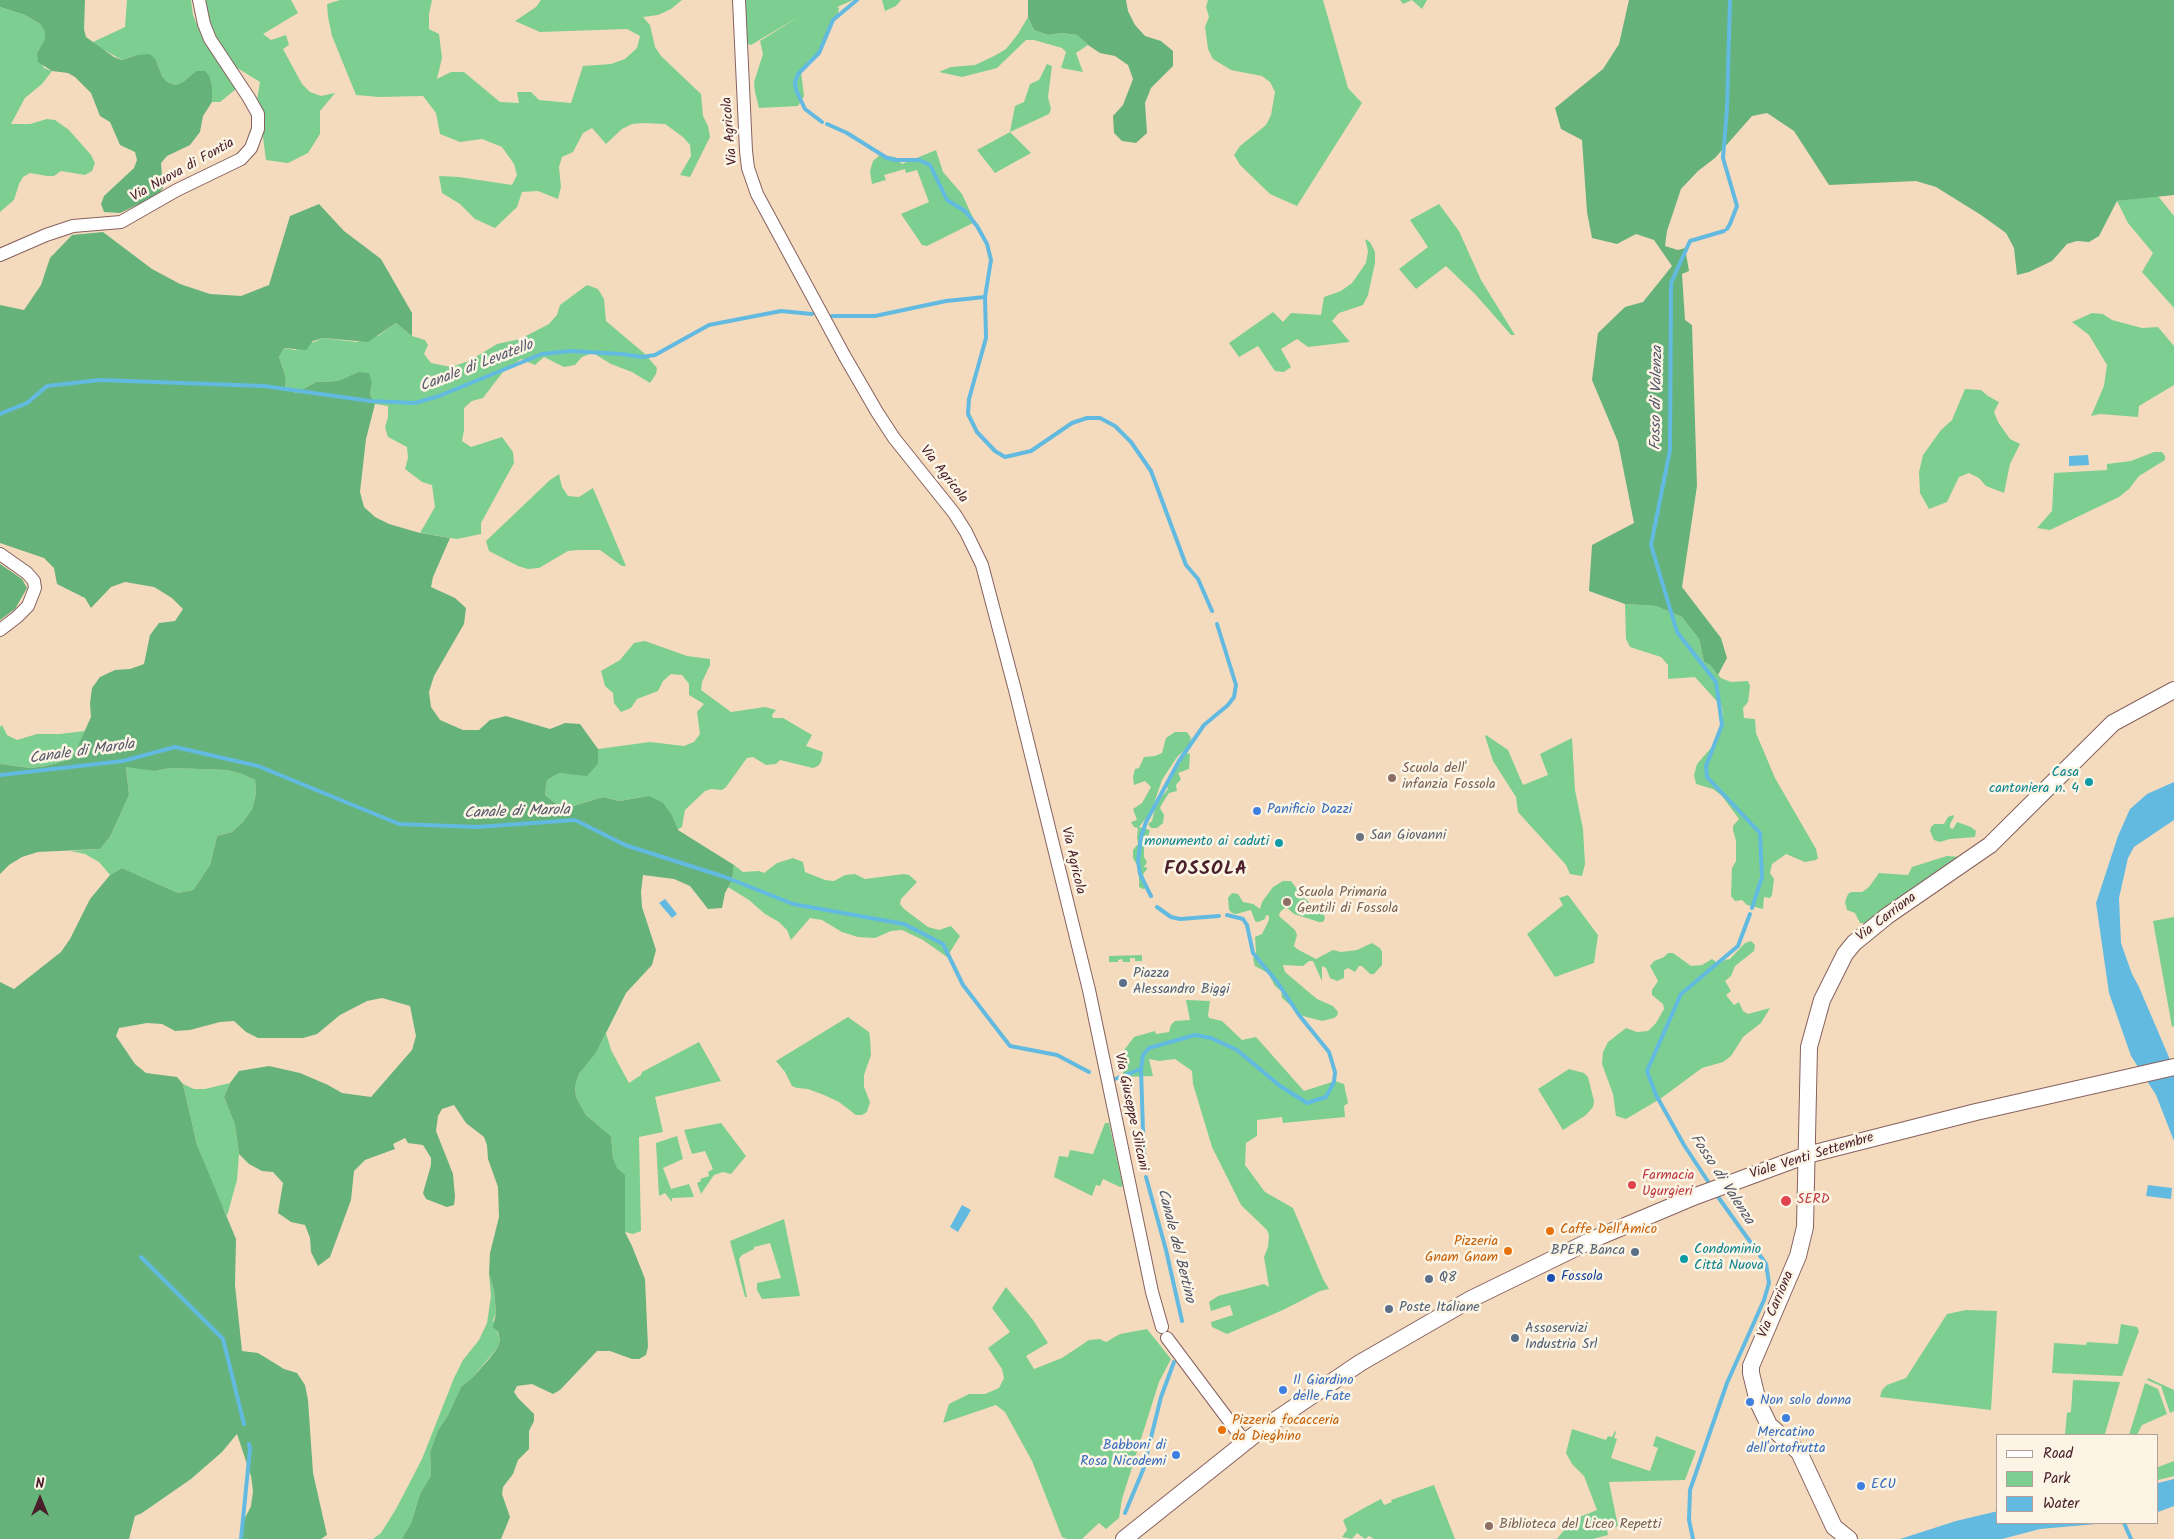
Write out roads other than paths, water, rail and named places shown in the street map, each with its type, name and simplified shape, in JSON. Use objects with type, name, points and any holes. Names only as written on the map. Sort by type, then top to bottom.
[{"type":"main road","name":"Via Carriona","points":[[1849,1539],[1834,1527],[1799,1452],[1768,1425],[1753,1387],[1750,1366],[1798,1256],[1805,1227],[1809,1048],[1822,1000],[1843,958],[1854,943],[1887,916],[1990,845],[2113,723],[2174,690]]},
{"type":"main road","name":"Viale Venti Settembre","points":[[1124,1539],[1165,1504],[1246,1442],[1360,1363],[1463,1304],[1578,1246],[1696,1196],[1807,1155],[1976,1112],[2174,1067]]},
{"type":"street","name":"Via Nuova di Fontia","points":[[0,255],[46,235],[73,226],[121,222],[177,190],[241,158],[251,148],[258,129],[258,114],[210,38],[204,24],[199,0]]},
{"type":"street","name":"Via Agricola","points":[[739,0],[746,151],[748,168],[757,194],[877,412],[894,438],[954,513],[966,532],[982,565],[1089,990]]},
{"type":"street","points":[[0,554],[28,573],[34,581],[35,588],[28,606],[0,630]]},
{"type":"street","name":"Via Giuseppe Silicani","points":[[1089,990],[1152,1292],[1167,1336],[1246,1442]]},
{"type":"water","points":[[2088,455],[2089,465],[2069,466],[2069,456]]},
{"type":"water","points":[[2174,782],[2174,820],[2134,847],[2128,858],[2119,898],[2121,943],[2132,974],[2174,1069],[2174,1141],[2156,1095],[2131,1056],[2109,993],[2096,903],[2118,836],[2130,809],[2147,794]]},
{"type":"water","points":[[665,899],[677,914],[672,918],[659,903]]},
{"type":"water","points":[[2148,1185],[2172,1188],[2171,1199],[2146,1196]]},
{"type":"water","points":[[962,1205],[971,1210],[958,1232],[950,1227]]},
{"type":"water","points":[[2174,1479],[2174,1506],[2159,1512],[2159,1483]]},
{"type":"water","points":[[1996,1511],[1996,1524],[2097,1524],[2040,1529],[2002,1539],[1900,1539],[1956,1521]]},
{"type":"waterway","points":[[822,122],[805,109],[796,90],[795,82],[798,74],[819,53],[833,20],[857,0]]},
{"type":"waterway","name":"Fosso di Valenza","points":[[1727,229],[1737,206],[1723,158],[1727,108],[1730,0]]},
{"type":"waterway","name":"Canale del Bertino","points":[[827,124],[847,133],[887,158],[919,160],[930,165],[947,200],[965,211],[977,226],[987,244],[991,260],[985,297],[986,338],[969,399],[968,414],[977,432],[995,451],[1005,457],[1031,451],[1072,423],[1087,418],[1100,418],[1115,426],[1131,442],[1151,471],[1186,565],[1198,579],[1212,611]]},
{"type":"waterway","name":"Fosso di Valenza","points":[[1724,231],[1690,241],[1671,283],[1670,450],[1651,545],[1677,632],[1716,682],[1722,725],[1706,766],[1707,777],[1760,833],[1762,877],[1752,908]]},
{"type":"waterway","name":"Canale di Levatello","points":[[832,316],[875,316],[946,301],[985,297]]},
{"type":"waterway","name":"Canale di Levatello","points":[[0,414],[27,403],[47,386],[100,380],[264,386],[370,401],[415,403],[439,396],[542,354],[570,351],[642,357],[655,355],[709,325],[781,311],[812,314]]},
{"type":"waterway","name":"Canale del Bertino","points":[[1151,896],[1140,874],[1138,861],[1141,837],[1146,822],[1179,761],[1204,725],[1228,705],[1234,697],[1236,685],[1217,624]]},
{"type":"waterway","name":"Canale di Marola","points":[[0,775],[123,761],[175,747],[258,766],[399,824],[477,827],[575,820],[625,845],[725,877],[793,904],[904,924],[943,944],[963,985],[1010,1046],[1057,1055],[1089,1072]]},
{"type":"waterway","name":"Canale del Bertino","points":[[1157,907],[1171,917],[1180,919],[1219,916]]},
{"type":"waterway","name":"Fosso di Valenza","points":[[1711,1186],[1684,1145],[1656,1095],[1647,1071],[1681,994],[1738,946],[1750,914]]},
{"type":"waterway","name":"Canale del Bertino","points":[[1144,1162],[1141,1069],[1143,1055],[1149,1048],[1195,1035],[1211,1038],[1237,1050],[1280,1086],[1307,1103],[1326,1097],[1334,1082],[1335,1072],[1329,1052],[1299,1015],[1278,983],[1253,953],[1247,925],[1243,919],[1227,915]]},
{"type":"waterway","name":"Canale di Marola","points":[[1115,1079],[1141,1069]]},
{"type":"waterway","name":"Canale del Bertino","points":[[1146,1177],[1166,1250],[1182,1321]]},
{"type":"waterway","name":"Fosso di Valenza","points":[[1693,1539],[1689,1520],[1690,1490],[1727,1383],[1764,1300],[1769,1283],[1766,1264],[1716,1194]]},
{"type":"waterway","points":[[141,1257],[223,1339],[244,1424]]},
{"type":"waterway","name":"Canale del Bertino","points":[[1125,1513],[1143,1470],[1161,1397],[1174,1362]]},
{"type":"waterway","points":[[241,1539],[249,1444]]},
{"type":"waterway","points":[[2124,1524],[2131,1539]]},
{"type":"place","name":"Scuola dell' infanzia Fossola","points":[[1392,778]]},
{"type":"place","name":"Casa cantoniera n. 4","points":[[2089,782]]},
{"type":"place","name":"Panificio Dazzi","points":[[1257,811]]},
{"type":"place","name":"San Giovanni","points":[[1360,837]]},
{"type":"place","name":"monumento ai caduti","points":[[1279,843]]},
{"type":"place","name":"Scuola Primaria Gentili di Fossola","points":[[1287,902]]},
{"type":"place","name":"Piazza Alessandro Biggi","points":[[1123,983]]},
{"type":"place","name":"Farmacia Ugurgieri","points":[[1632,1185]]},
{"type":"place","name":"SERD","points":[[1786,1201]]},
{"type":"place","name":"Caffe Dell'Amico","points":[[1550,1231]]},
{"type":"place","name":"Pizzeria Gnam Gnam","points":[[1508,1251]]},
{"type":"place","name":"BPER Banca","points":[[1635,1252]]},
{"type":"place","name":"Condominio Città Nuova","points":[[1684,1259]]},
{"type":"place","name":"Fossola","points":[[1551,1278]]},
{"type":"place","name":"Q8","points":[[1429,1279]]},
{"type":"place","name":"Poste Italiane","points":[[1389,1309]]},
{"type":"place","name":"Assoservizi Industria Srl","points":[[1515,1338]]},
{"type":"place","name":"Il Giardino delle Fate","points":[[1283,1390]]},
{"type":"place","name":"Non solo donna","points":[[1750,1402]]},
{"type":"place","name":"Mercatino dell'ortofrutta","points":[[1786,1418]]},
{"type":"place","name":"Pizzeria focacceria da Dieghino","points":[[1222,1430]]},
{"type":"place","name":"Babboni di Rosa Nicodemi","points":[[1176,1455]]},
{"type":"place","name":"ECU","points":[[1861,1486]]},
{"type":"place","name":"Biblioteca del Liceo Repetti","points":[[1489,1526]]},
{"type":"district","name":"FOSSOLA","points":[[1206,871]]}]
